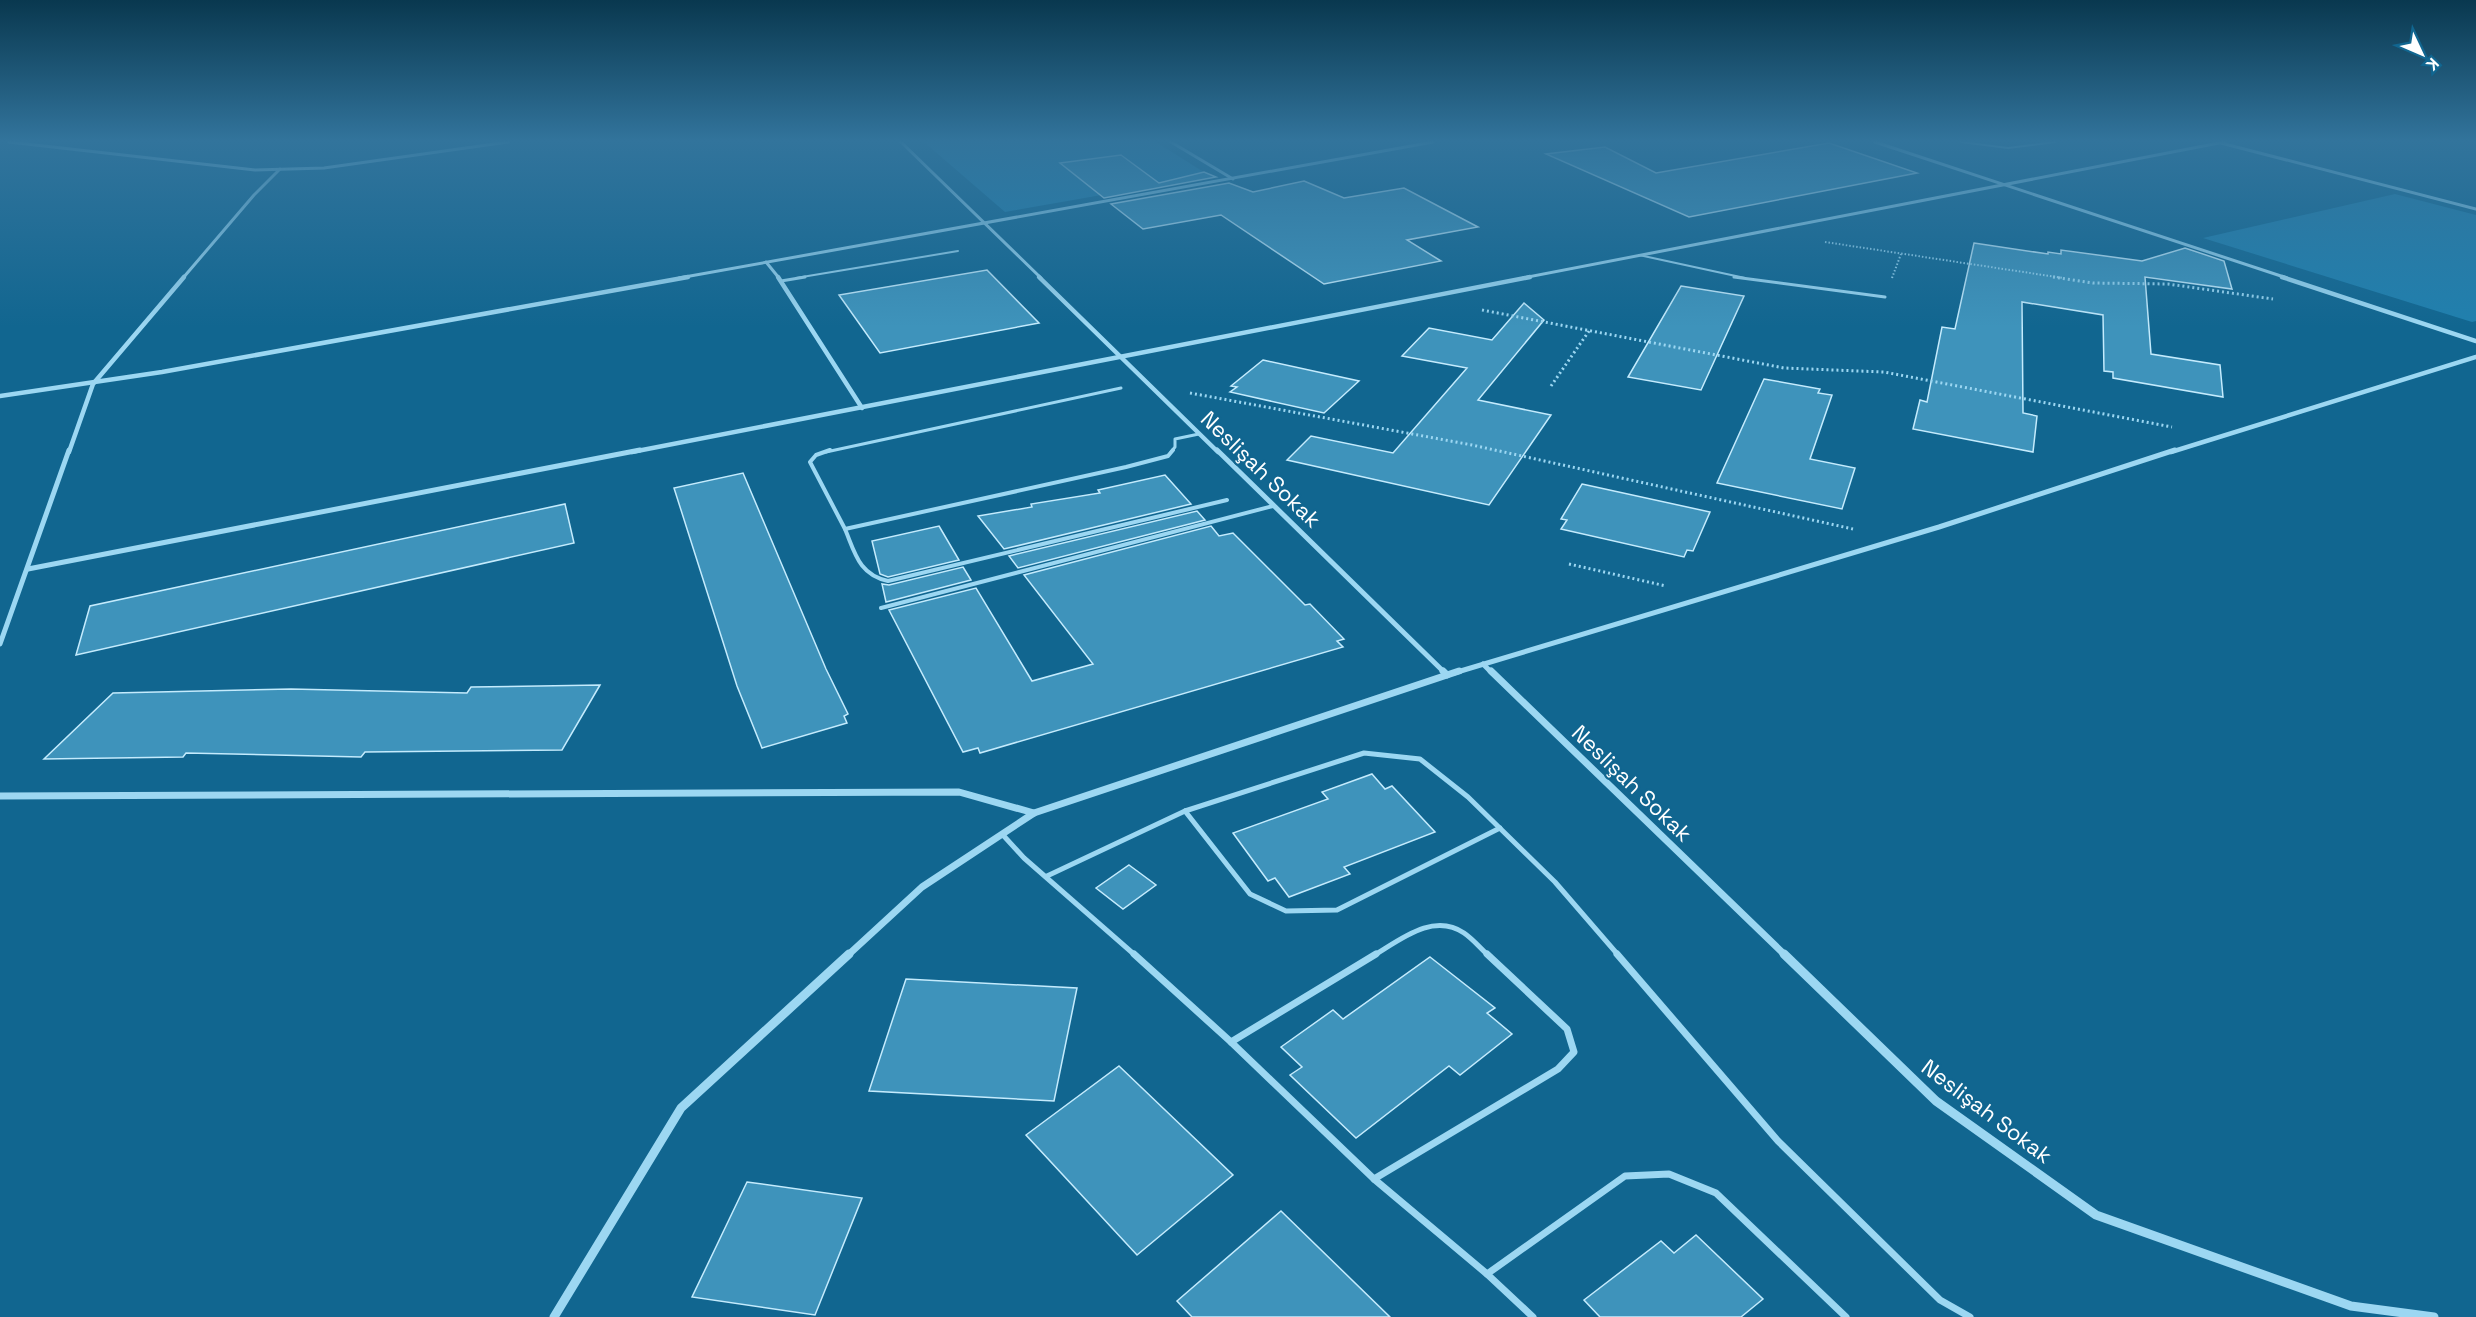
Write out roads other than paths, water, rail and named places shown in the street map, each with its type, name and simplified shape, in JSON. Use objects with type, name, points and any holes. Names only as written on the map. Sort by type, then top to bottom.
[{"type":"street","points":[[0,644],[93,384],[247,203]]},
{"type":"street","name":"Neslişah Sokak","points":[[962,203],[1447,675]]},
{"type":"street","points":[[0,396],[93,384],[1093,203]]},
{"type":"street","points":[[28,570],[1908,203]]},
{"type":"street","points":[[2060,203],[2476,341]]},
{"type":"street","points":[[2455,203],[2476,209]]},
{"type":"street","points":[[766,262],[781,280],[862,408]]},
{"type":"street","points":[[554,1317],[681,1108],[922,886],[1034,813],[1447,675],[1910,536],[2476,357]]},
{"type":"street","name":"Neslişah Sokak","points":[[1483,664],[1936,1101],[2096,1215],[2351,1306],[2434,1317]]},
{"type":"street","points":[[0,796],[959,792],[1034,813]]},
{"type":"lane","points":[[781,280],[958,251]]},
{"type":"lane","points":[[1639,255],[1735,277],[1885,297]]},
{"type":"lane","points":[[1121,388],[836,448],[816,455],[810,462],[845,529],[864,574],[876,580],[888,581],[1227,500]]},
{"type":"lane","points":[[845,529],[1168,456],[1175,447],[1175,438],[1199,434]]},
{"type":"lane","points":[[881,608],[1273,506]]},
{"type":"lane","points":[[1047,876],[1185,811],[1364,753],[1420,759],[1468,797],[1555,882],[1778,1141],[1940,1300],[1970,1317]]},
{"type":"lane","points":[[1185,811],[1250,894],[1286,911],[1337,910],[1500,828]]},
{"type":"lane","points":[[1002,834],[1024,858],[1047,876],[1231,1042],[1374,1179],[1487,1274],[1533,1317]]},
{"type":"lane","points":[[1231,1042],[1413,932],[1437,924],[1463,932],[1567,1029],[1574,1052],[1558,1069],[1374,1179]]},
{"type":"lane","points":[[1487,1274],[1625,1176],[1669,1174],[1716,1193],[1846,1317]]}]
